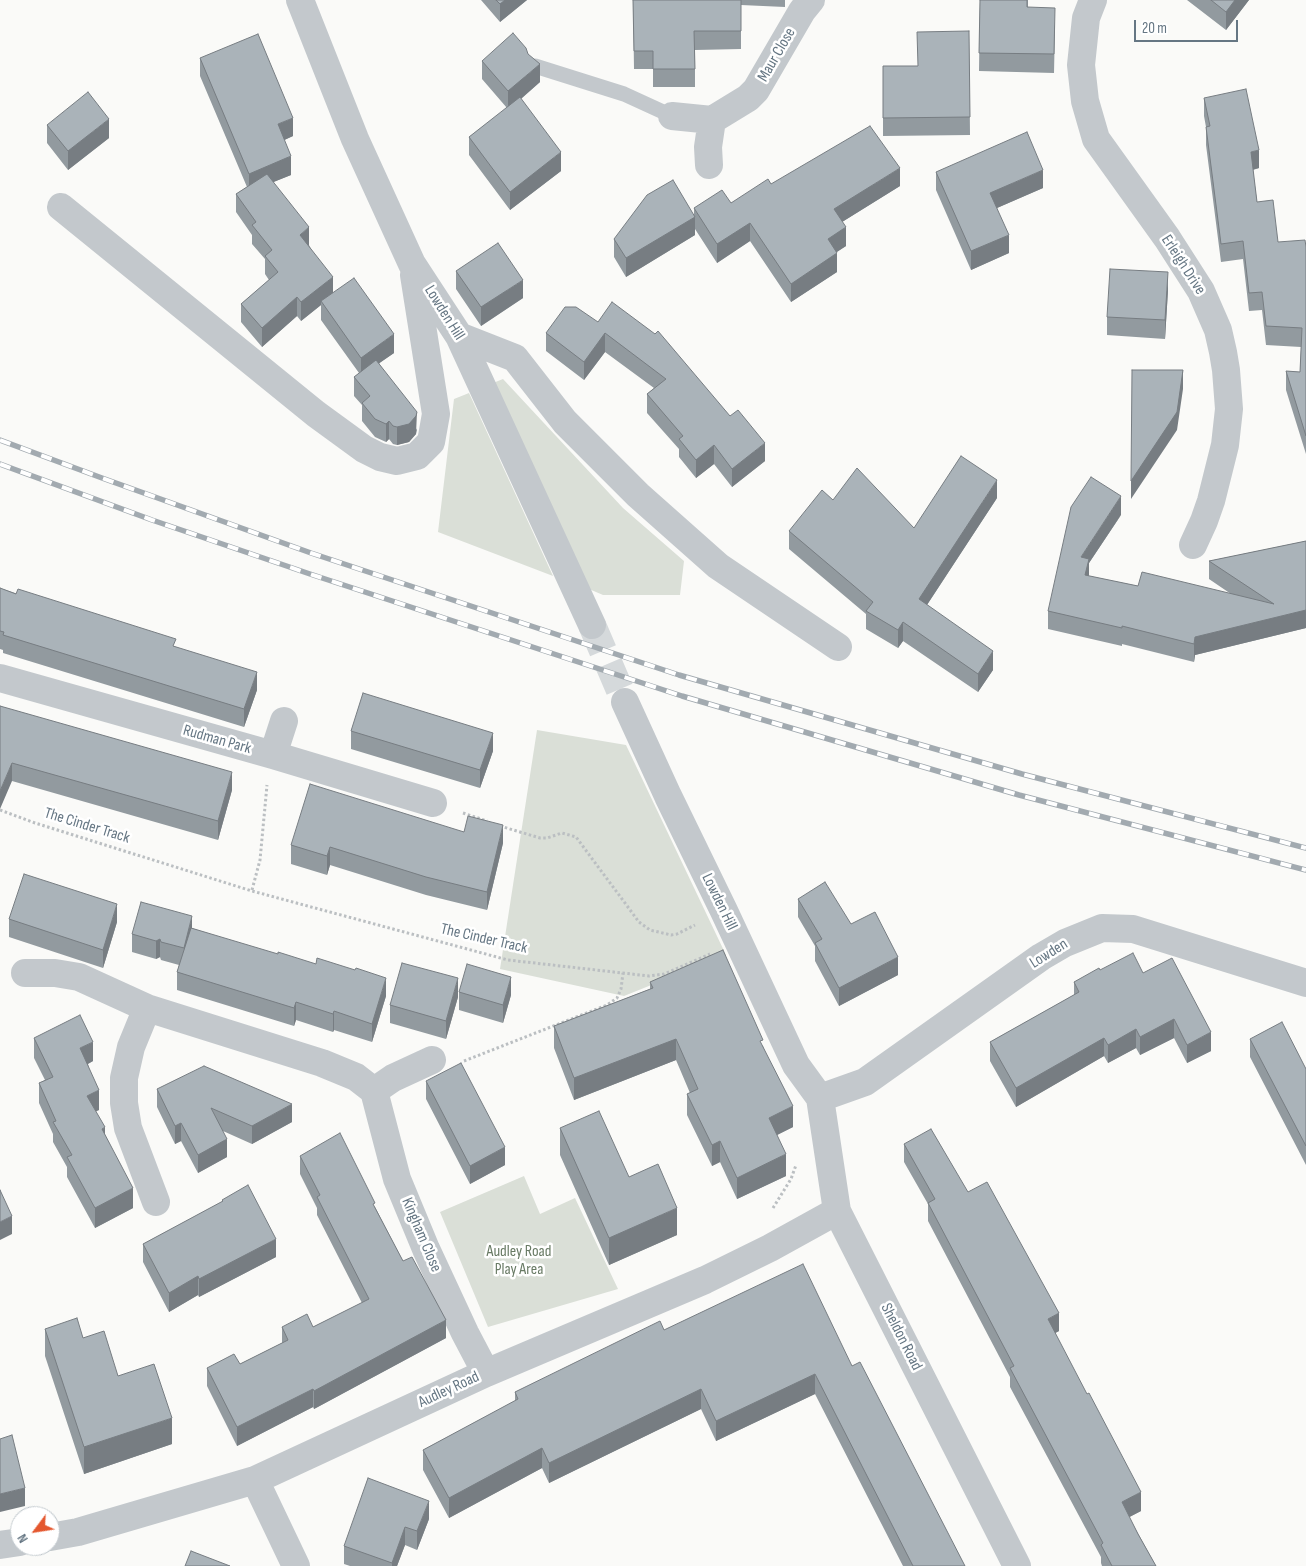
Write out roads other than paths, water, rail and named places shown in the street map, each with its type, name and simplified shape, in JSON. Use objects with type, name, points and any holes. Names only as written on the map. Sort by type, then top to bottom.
[{"type":"street","name":"Lowden Hill","points":[[300,0],[355,139],[412,264],[459,336],[592,625]]},
{"type":"street","name":"Maur Close","points":[[712,120],[748,98],[756,90],[802,10],[811,0]]},
{"type":"street","name":"Erleigh Drive","points":[[1093,0],[1086,18],[1081,64],[1085,101],[1096,139],[1167,238],[1201,291],[1218,330],[1224,352],[1229,409],[1225,445],[1211,501],[1193,544]]},
{"type":"street","points":[[672,116],[712,120],[708,147],[709,165]]},
{"type":"street","points":[[61,207],[316,414],[364,449],[380,457],[397,461],[417,456],[431,442],[436,414],[412,264]]},
{"type":"street","points":[[459,336],[515,358],[565,422],[645,502],[718,566],[838,647]]},
{"type":"street","name":"Rudman Park","points":[[0,678],[434,803]]},
{"type":"street","name":"Lowden Hill","points":[[625,702],[796,1065],[820,1098]]},
{"type":"street","points":[[272,755],[284,721]]},
{"type":"street","name":"Lowden","points":[[820,1098],[865,1082],[1041,957],[1065,942],[1102,928],[1133,929],[1306,983]]},
{"type":"street","points":[[25,973],[55,973],[78,977],[148,1008],[322,1064],[356,1077],[374,1090],[393,1078],[432,1060]]},
{"type":"street","points":[[148,1008],[130,1055],[124,1078],[124,1102],[128,1128],[156,1202]]},
{"type":"street","name":"Kingham Close","points":[[374,1090],[397,1179],[426,1249],[486,1373]]},
{"type":"street","name":"Sheldon Road","points":[[820,1098],[837,1210],[1017,1566]]},
{"type":"street","name":"Audley Road","points":[[60,1535],[78,1532],[255,1480],[486,1373],[705,1280],[778,1244],[837,1210]]},
{"type":"street","points":[[255,1480],[296,1566]]},
{"type":"lane","points":[[535,66],[624,94],[672,116]]},
{"type":"tunnel","points":[[592,625],[625,702]]},
{"type":"railway","points":[[0,440],[311,553],[679,675],[1022,774],[1306,848]]},
{"type":"railway","points":[[0,464],[152,520],[310,574],[682,696],[1019,795],[1306,870]]},
{"type":"park label","name":"Audley Road Play Area","points":[[519,1261]]}]
